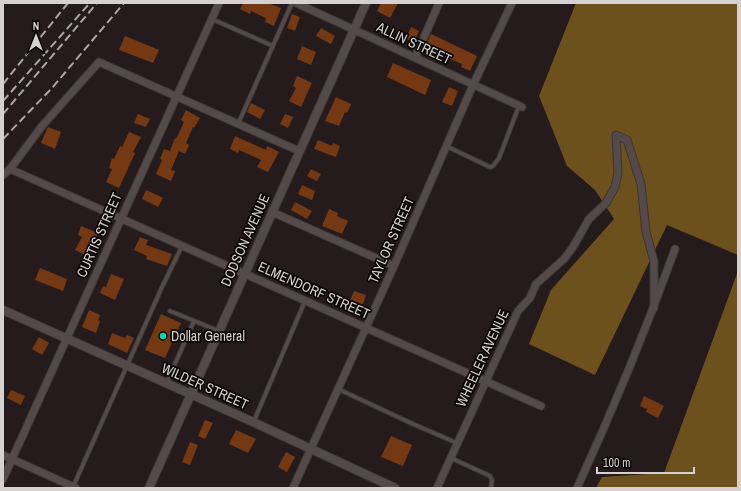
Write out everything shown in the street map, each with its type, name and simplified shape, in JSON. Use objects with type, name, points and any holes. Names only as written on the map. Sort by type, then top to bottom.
[{"type":"street","name":"CURTIS STREET","points":[[3,479],[219,3]]},
{"type":"street","name":"ALLIN STREET","points":[[296,3],[521,106]]},
{"type":"street","name":"DODSON AVENUE","points":[[149,488],[366,3]]},
{"type":"street","points":[[415,58],[439,3]]},
{"type":"street","name":"TAYLOR STREET","points":[[293,488],[394,266],[473,85],[512,3]]},
{"type":"street","points":[[3,175],[10,169],[42,126],[99,62],[299,151]]},
{"type":"street","name":"WHEELER AVENUE","points":[[437,488],[518,311],[530,298],[536,284],[564,259],[573,247],[589,219],[606,202],[615,188],[618,173],[616,135],[627,140],[641,184],[646,232],[654,261],[654,308]]},
{"type":"street","name":"ELMENDORF STREET","points":[[10,169],[541,406]]},
{"type":"street","points":[[272,212],[394,266]]},
{"type":"street","points":[[577,488],[603,431],[654,308],[675,249]]},
{"type":"street","name":"WILDER STREET","points":[[3,311],[253,422],[395,488]]},
{"type":"street","points":[[3,455],[74,488]]},
{"type":"lane","points":[[238,124],[292,3]]},
{"type":"lane","points":[[212,19],[273,46]]},
{"type":"lane","points":[[446,146],[490,167],[493,166],[499,158],[521,106]]},
{"type":"lane","points":[[74,488],[162,287],[182,246]]},
{"type":"lane","points":[[253,422],[305,301]]},
{"type":"lane","points":[[170,311],[218,331]]},
{"type":"lane","points":[[166,384],[194,321]]},
{"type":"lane","points":[[338,389],[457,444]]},
{"type":"lane","points":[[451,458],[490,476],[492,480],[491,488]]},
{"type":"shaded area","points":[[576,3],[738,3],[738,255],[667,225],[595,375],[529,344],[551,290],[614,219],[595,190],[567,166],[539,96]]},
{"type":"shaded area","points":[[738,271],[738,488],[596,488],[602,477],[664,473]]},
{"type":"building","points":[[243,3],[268,3],[281,8],[274,26],[265,22],[266,18],[251,11],[250,14],[240,9]]},
{"type":"building","points":[[381,3],[398,3],[390,18],[377,11]]},
{"type":"building","points":[[292,14],[300,17],[295,31],[287,28]]},
{"type":"building","points":[[411,27],[419,31],[414,42],[406,39]]},
{"type":"building","points":[[321,28],[335,36],[331,44],[316,36]]},
{"type":"building","points":[[431,34],[477,56],[470,71],[461,67],[462,64],[425,48]]},
{"type":"building","points":[[125,36],[159,50],[153,63],[119,50]]},
{"type":"building","points":[[302,46],[316,52],[311,65],[297,59]]},
{"type":"building","points":[[393,63],[431,80],[425,95],[387,77]]},
{"type":"building","points":[[297,76],[312,83],[301,107],[289,101],[296,88],[293,86]]},
{"type":"building","points":[[449,87],[458,91],[452,106],[442,102]]},
{"type":"building","points":[[336,97],[351,104],[347,113],[345,112],[339,126],[325,121]]},
{"type":"building","points":[[251,103],[265,110],[260,119],[247,112]]},
{"type":"building","points":[[186,110],[200,118],[194,128],[193,127],[186,143],[189,145],[185,154],[179,151],[171,170],[175,171],[171,181],[156,174],[162,160],[160,159],[164,149],[170,151],[184,122],[181,120]]},
{"type":"building","points":[[138,114],[150,119],[146,127],[134,123]]},
{"type":"building","points":[[285,114],[293,117],[288,128],[280,124]]},
{"type":"building","points":[[48,127],[61,132],[55,149],[41,143]]},
{"type":"building","points":[[129,132],[141,137],[133,152],[135,153],[119,188],[106,182],[112,169],[109,168],[112,158],[114,159],[120,146],[122,147]]},
{"type":"building","points":[[235,136],[266,150],[267,146],[279,152],[268,172],[257,167],[261,160],[239,150],[238,153],[230,149]]},
{"type":"building","points":[[318,140],[332,146],[333,143],[340,146],[336,157],[314,149]]},
{"type":"building","points":[[311,169],[321,174],[317,181],[307,176]]},
{"type":"building","points":[[302,185],[315,191],[312,200],[298,194]]},
{"type":"building","points":[[146,190],[163,198],[158,207],[142,199]]},
{"type":"building","points":[[295,202],[312,211],[307,219],[291,210]]},
{"type":"building","points":[[329,209],[338,213],[337,216],[348,221],[342,234],[322,226]]},
{"type":"building","points":[[81,226],[98,233],[85,255],[75,250],[82,237],[78,235]]},
{"type":"building","points":[[140,237],[148,240],[146,245],[172,254],[167,266],[146,259],[147,256],[134,250]]},
{"type":"building","points":[[40,268],[67,279],[63,291],[35,280]]},
{"type":"building","points":[[111,274],[124,279],[115,300],[100,293],[103,286],[106,287]]},
{"type":"building","points":[[354,291],[366,295],[361,310],[348,305]]},
{"type":"building","points":[[89,310],[100,315],[98,320],[100,321],[96,333],[82,327]]},
{"type":"building","name":"Dollar General","points":[[161,314],[181,323],[165,358],[145,350]]},
{"type":"building","points":[[112,333],[125,338],[127,335],[134,338],[127,353],[108,344]]},
{"type":"building","points":[[39,337],[49,343],[42,355],[32,349]]},
{"type":"building","points":[[11,390],[25,396],[21,405],[7,398]]},
{"type":"building","points":[[644,396],[664,406],[658,418],[646,412],[647,409],[640,406]]},
{"type":"building","points":[[205,420],[213,423],[205,439],[198,436]]},
{"type":"building","points":[[236,430],[256,439],[248,453],[229,444]]},
{"type":"building","points":[[391,436],[412,445],[403,466],[381,457]]},
{"type":"building","points":[[190,442],[198,445],[190,465],[182,462]]},
{"type":"building","points":[[286,452],[295,457],[287,472],[278,467]]},
{"type":"railway","points":[[3,84],[68,3]]},
{"type":"railway","points":[[3,114],[97,3]]},
{"type":"railway","points":[[3,139],[52,88],[124,3]]},
{"type":"railway","points":[[3,101],[89,4]]},
{"type":"place","name":"Dollar General","points":[[163,336]]}]
